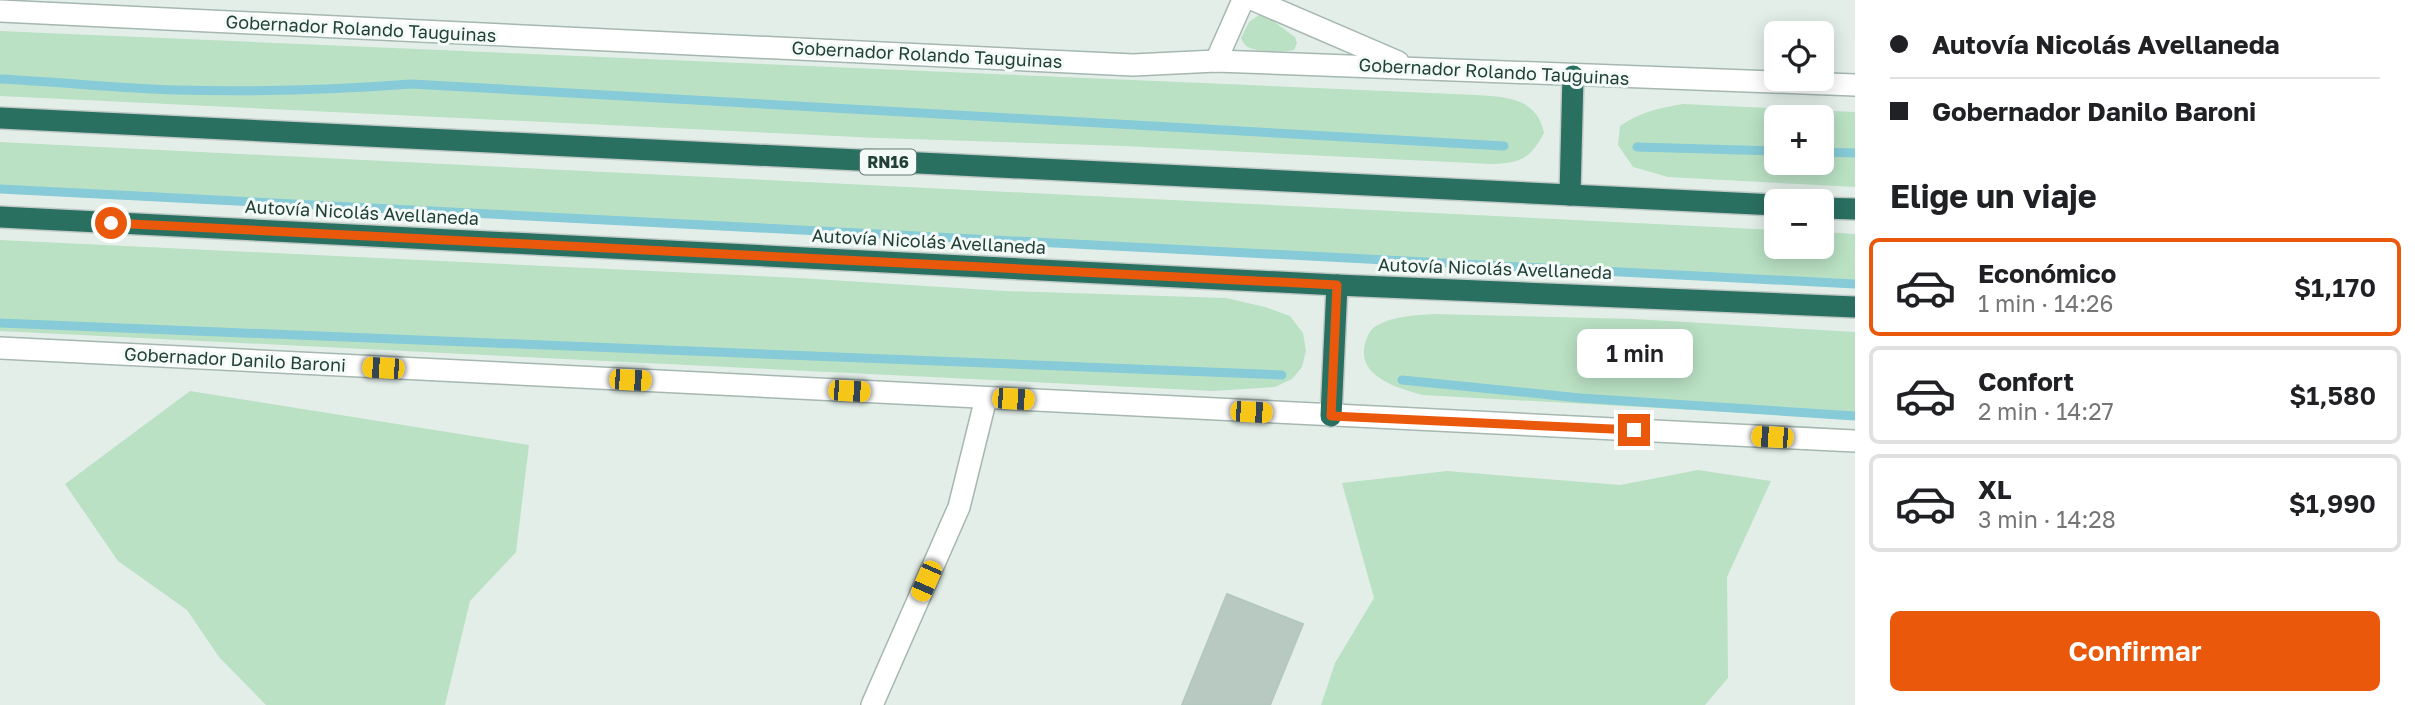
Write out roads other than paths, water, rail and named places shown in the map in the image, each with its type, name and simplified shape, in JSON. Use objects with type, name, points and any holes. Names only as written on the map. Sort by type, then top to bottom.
[{"type":"highway","points":[[1570,195],[1573,76]]},
{"type":"highway","name":"RN16","points":[[0,118],[1764,204]]},
{"type":"highway","points":[[1834,208],[1855,209]]},
{"type":"highway","name":"Autovía Nicolás Avellaneda","points":[[0,217],[1337,285],[1855,307]]},
{"type":"highway","points":[[1331,416],[1337,285]]},
{"type":"street","points":[[1216,61],[1243,0]]},
{"type":"street","points":[[1254,0],[1409,67]]},
{"type":"street","name":"Gobernador Rolando Tauguinas","points":[[0,11],[1133,65],[1216,61],[1855,85]]},
{"type":"street","name":"Gobernador Danilo Baroni","points":[[0,348],[1855,441]]},
{"type":"street","points":[[872,705],[959,507],[986,398]]},
{"type":"waterway","points":[[0,79],[206,91],[411,84],[1504,146]]},
{"type":"waterway","points":[[1637,147],[1764,151]]},
{"type":"waterway","points":[[1834,152],[1855,153]]},
{"type":"waterway","points":[[0,189],[1855,284]]},
{"type":"waterway","points":[[0,323],[1282,375]]},
{"type":"waterway","points":[[1402,380],[1580,398],[1855,416]]}]
